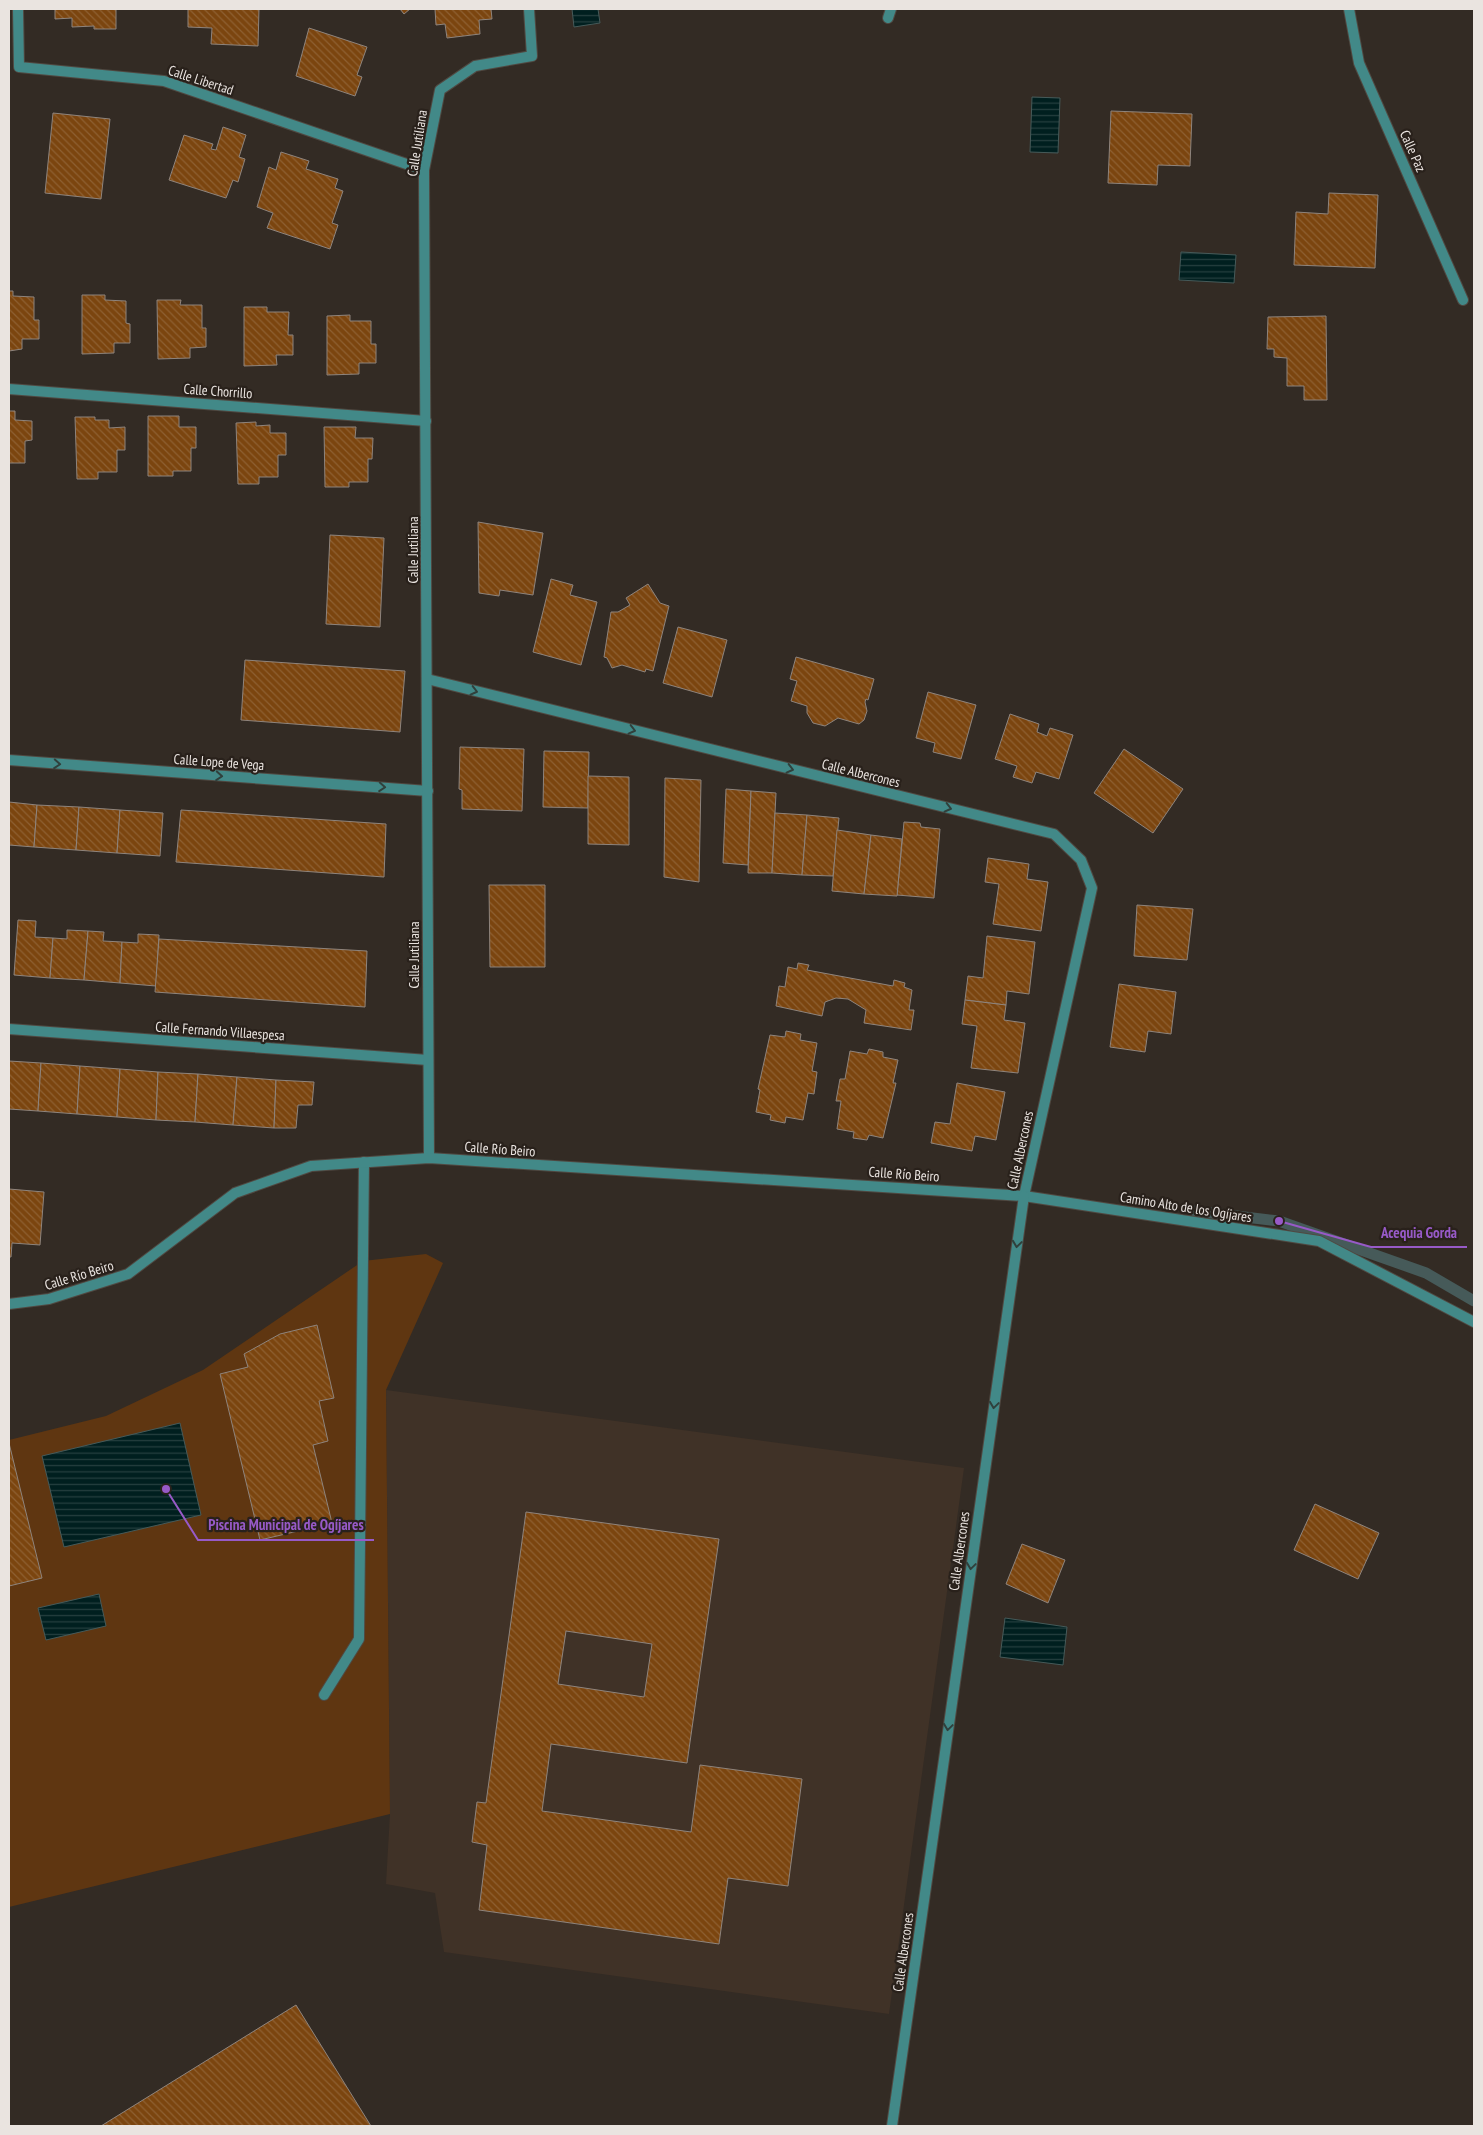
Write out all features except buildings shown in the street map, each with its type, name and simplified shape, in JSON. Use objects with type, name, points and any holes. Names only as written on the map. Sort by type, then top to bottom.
[{"type":"street","name":"Calle Libertad","points":[[18,9],[19,67],[164,81],[424,170]]},
{"type":"street","name":"Calle Jutiliana","points":[[430,1158],[424,170],[440,90],[476,66],[532,56],[530,9]]},
{"type":"street","name":"Calle Paz","points":[[1349,9],[1359,63],[1463,300]]},
{"type":"street","name":"Calle Chorrillo","points":[[9,389],[426,421]]},
{"type":"street","name":"Calle Albercones","points":[[427,679],[1054,834],[1081,860],[1092,888],[1024,1196],[892,2126]]},
{"type":"street","name":"Calle Lope de Vega","points":[[9,760],[428,790]]},
{"type":"street","name":"Calle Fernando Villaespesa","points":[[9,1029],[428,1060]]},
{"type":"street","name":"Calle Río Beiro","points":[[9,1304],[49,1299],[128,1274],[235,1192],[311,1166],[430,1158],[1024,1196]]},
{"type":"street","points":[[324,1695],[359,1639],[364,1162]]},
{"type":"street","name":"Camino Alto de los Ogíjares","points":[[1024,1196],[1319,1241],[1474,1322]]},
{"type":"shaded area","points":[[426,1254],[443,1263],[386,1390],[390,1814],[9,1907],[9,1440],[106,1416],[203,1370],[363,1261]]},
{"type":"shaded area","points":[[386,1390],[964,1468],[889,2014],[444,1952],[435,1893],[386,1884],[390,1814]]},
{"type":"water","points":[[572,9],[598,9],[600,23],[574,27]]},
{"type":"water","points":[[1032,97],[1060,98],[1058,153],[1030,152]]},
{"type":"water","points":[[1181,252],[1236,255],[1234,283],[1179,280]]},
{"type":"water","points":[[180,1423],[201,1515],[64,1547],[42,1456]]},
{"type":"water","points":[[99,1594],[106,1626],[46,1640],[38,1608]]},
{"type":"water","points":[[1005,1618],[1067,1627],[1063,1665],[1000,1657]]},
{"type":"waterway","points":[[1195,1211],[1279,1221],[1426,1273],[1474,1301]]},
{"type":"place","name":"Acequia Gorda","points":[[1279,1221]]},
{"type":"place","name":"Piscina Municipal de Ogíjares","points":[[166,1489]]}]
